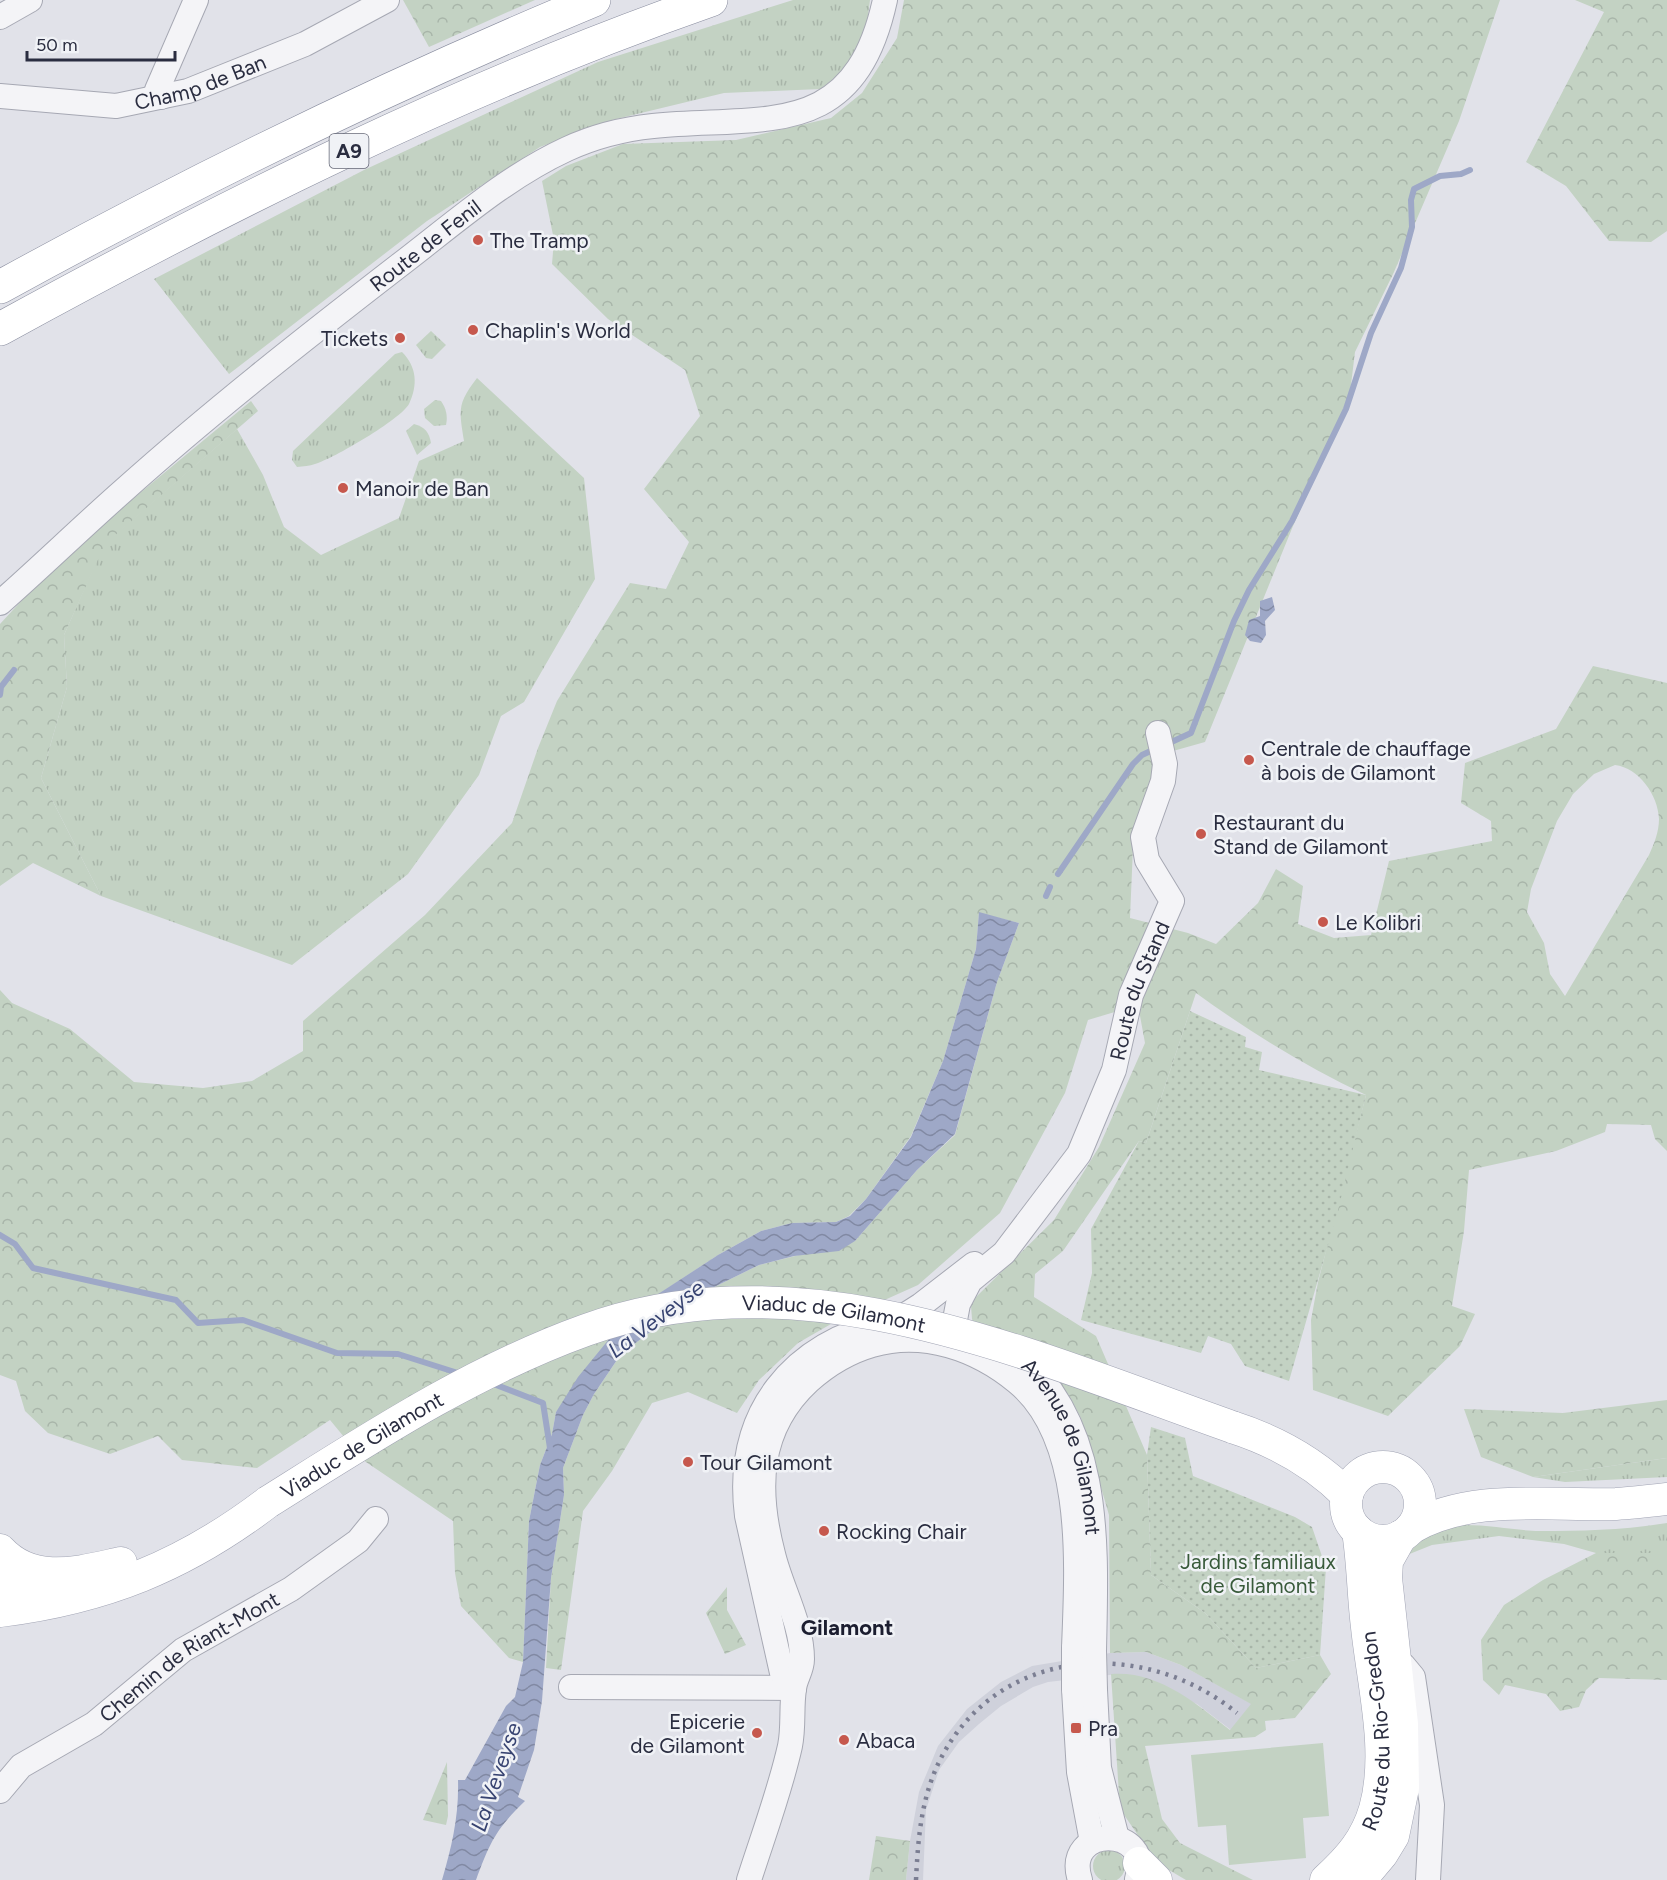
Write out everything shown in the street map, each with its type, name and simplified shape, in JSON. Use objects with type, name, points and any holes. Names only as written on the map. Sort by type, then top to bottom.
[{"type":"highway","name":"A9","points":[[0,286],[142,210],[356,106],[594,0]]},
{"type":"highway","name":"A9","points":[[0,329],[168,240],[394,130],[576,50],[711,0]]},
{"type":"main road","name":"Viaduc de Gilamont","points":[[0,1586],[28,1590],[50,1588],[132,1566],[234,1528],[268,1502],[409,1415],[507,1362],[588,1329],[640,1316],[740,1303],[839,1307],[888,1315],[1002,1346],[1282,1445],[1333,1480],[1347,1495]]},
{"type":"main road","name":"Viaduc de Gilamont","points":[[1282,1445],[1301,1445],[1356,1465],[1376,1468]]},
{"type":"main road","points":[[1580,1503],[1541,1496],[1433,1488],[1410,1479],[1397,1470],[1376,1468],[1360,1475],[1347,1495],[1348,1514],[1358,1531],[1378,1540],[1406,1532],[1427,1518],[1450,1510],[1501,1505],[1615,1504],[1667,1500]]},
{"type":"main road","points":[[1406,1532],[1418,1517],[1420,1504],[1417,1491],[1410,1479]]},
{"type":"main road","name":"Route du Rio-Gredon","points":[[1358,1531],[1404,1759],[1400,1814],[1393,1836],[1382,1854],[1360,1880]]},
{"type":"main road","name":"Route du Rio-Gredon","points":[[1326,1880],[1354,1853],[1369,1826],[1377,1799],[1386,1570],[1392,1548],[1406,1532]]},
{"type":"main road","points":[[0,1550],[27,1569],[46,1574],[132,1566]]},
{"type":"main road","name":"Viaduc de Gilamont","points":[[0,1611],[80,1597],[132,1566]]},
{"type":"street","points":[[0,18],[30,0]]},
{"type":"street","points":[[161,97],[157,90],[195,0]]},
{"type":"street","name":"Champ de Ban","points":[[0,96],[116,106],[161,97],[208,84],[305,44],[387,0]]},
{"type":"street","name":"Route de Fenil","points":[[0,603],[125,489],[241,390],[481,202],[546,160],[593,139],[652,126],[771,120],[820,103],[841,88],[859,68],[874,39],[885,0]]},
{"type":"street","name":"Route du Stand","points":[[954,1325],[963,1290],[970,1281],[1004,1253],[1079,1154],[1114,1070],[1131,995],[1172,901],[1147,860],[1143,837],[1162,781],[1165,764],[1160,741]]},
{"type":"street","name":"Route du Stand","points":[[899,1319],[1017,1233]]},
{"type":"street","name":"Avenue de Gilamont","points":[[794,1688],[782,1673],[778,1659],[747,1516],[744,1492],[753,1435],[769,1400],[784,1378],[798,1364],[836,1338],[857,1329],[899,1319],[954,1325],[997,1340],[1029,1364],[1054,1397],[1069,1424],[1090,1489],[1094,1525],[1084,1649]]},
{"type":"street","name":"Avenue de Gilamont","points":[[749,1880],[791,1742],[794,1688],[800,1674],[802,1657],[794,1620],[772,1552],[764,1511],[764,1470],[769,1442],[784,1409],[820,1371],[850,1353],[881,1342],[929,1341],[964,1349],[990,1361],[1020,1384],[1036,1402],[1063,1458],[1076,1527],[1084,1649],[1080,1772],[1092,1842]]},
{"type":"street","name":"Chemin de Riant-Mont","points":[[0,1791],[21,1766],[94,1724],[183,1650],[291,1589],[358,1541],[376,1519]]},
{"type":"street","points":[[1382,1657],[1403,1665],[1413,1677],[1432,1805],[1428,1880]]},
{"type":"street","points":[[571,1687],[794,1688]]},
{"type":"street","name":"Avenue de Gilamont","points":[[1084,1690],[1099,1768],[1117,1838]]},
{"type":"street","points":[[1077,1878],[1080,1856],[1092,1842],[1106,1837],[1117,1838],[1131,1847],[1144,1874]]},
{"type":"shaded area","points":[[1146,1652],[1181,1665],[1252,1704],[1231,1730],[1197,1704],[1118,1674],[1048,1682],[1033,1687],[1001,1706],[979,1724],[959,1742],[939,1770],[926,1810],[923,1880],[906,1880],[919,1792],[938,1746],[967,1709],[1001,1682],[1032,1666],[1110,1653]]},
{"type":"green space","points":[[403,0],[535,0],[429,47]]},
{"type":"green space","points":[[793,0],[870,0],[867,23],[850,65],[821,89],[724,93],[612,120],[540,147],[427,221],[229,374],[154,279],[364,170],[598,62]]},
{"type":"green space","points":[[904,0],[1500,0],[1459,121],[1394,272],[1355,352],[1349,401],[1293,526],[1205,742],[1173,751],[1133,847],[1130,918],[1188,933],[1216,944],[1258,903],[1276,869],[1303,886],[1298,924],[1334,938],[1371,935],[1389,861],[1492,841],[1491,821],[1461,803],[1465,763],[1556,729],[1593,666],[1667,683],[1667,1151],[1655,1139],[1651,1125],[1607,1124],[1605,1132],[1556,1151],[1469,1170],[1464,1231],[1452,1306],[1475,1314],[1460,1346],[1388,1416],[1313,1390],[1311,1320],[1318,1282],[1366,1095],[1279,1048],[1196,993],[1146,1143],[1139,1141],[1063,1251],[1035,1274],[1034,1297],[1096,1336],[1147,1455],[1151,1575],[1205,1613],[1256,1668],[1320,1655],[1331,1674],[1295,1718],[1265,1721],[1266,1730],[1255,1737],[1145,1746],[1162,1819],[1180,1843],[1253,1880],[1186,1880],[1157,1863],[1120,1809],[1111,1674],[1144,1677],[1175,1690],[1230,1730],[1251,1704],[1181,1665],[1146,1652],[1110,1653],[1109,1515],[1081,1418],[1068,1394],[1040,1369],[977,1331],[972,1319],[971,1306],[976,1297],[1054,1220],[1099,1147],[1145,1043],[1138,1005],[1088,1020],[1065,1093],[1000,1213],[918,1285],[831,1324],[798,1343],[759,1380],[737,1413],[688,1392],[652,1403],[612,1471],[583,1511],[561,1670],[546,1668],[551,1578],[564,1495],[563,1468],[583,1415],[594,1394],[621,1354],[702,1293],[759,1265],[855,1241],[917,1170],[955,1135],[997,982],[1019,923],[979,913],[976,949],[943,1061],[911,1136],[866,1199],[849,1216],[836,1222],[792,1223],[761,1231],[718,1255],[633,1311],[556,1412],[552,1434],[540,1465],[529,1521],[523,1662],[509,1658],[461,1606],[455,1573],[453,1521],[363,1460],[330,1420],[257,1468],[182,1460],[158,1436],[110,1454],[48,1433],[25,1411],[16,1381],[0,1375],[0,990],[12,1003],[70,1029],[134,1082],[203,1088],[252,1081],[303,1051],[303,1021],[425,915],[512,823],[557,701],[630,583],[666,589],[689,542],[644,489],[700,416],[685,370],[608,319],[552,264],[554,240],[542,181],[566,166],[623,144],[736,140],[831,118],[862,93],[897,38]],"holes":[[[1615,765],[1624,767],[1639,777],[1651,792],[1658,810],[1657,833],[1649,855],[1565,996],[1550,974],[1544,943],[1527,912],[1531,889],[1557,821],[1573,794],[1594,774]]]},
{"type":"green space","points":[[1575,0],[1667,0],[1667,231],[1651,242],[1609,241],[1566,186],[1526,162],[1604,12]]},
{"type":"green space","points":[[431,331],[446,345],[432,359],[426,358],[416,345]]},
{"type":"green space","points":[[402,352],[411,364],[415,383],[409,404],[403,411],[366,438],[336,455],[313,465],[297,467],[292,460],[293,451],[395,354]]},
{"type":"green space","points":[[477,378],[584,478],[595,579],[524,702],[501,716],[479,775],[408,874],[292,965],[101,896],[41,778],[67,687],[64,635],[104,544],[237,429],[263,475],[284,527],[321,555],[399,518],[419,461],[464,441],[461,408],[466,394]]},
{"type":"green space","points":[[435,400],[441,401],[444,406],[447,415],[446,425],[434,426],[425,418],[424,409]]},
{"type":"green space","points":[[251,401],[258,411],[105,544],[64,635],[67,687],[41,778],[101,896],[33,863],[0,886],[0,624],[59,560]]},
{"type":"green space","points":[[414,424],[426,430],[431,443],[417,455],[406,431]]},
{"type":"green space","points":[[1190,1011],[1246,1037],[1245,1047],[1262,1052],[1259,1070],[1366,1095],[1338,1210],[1289,1381],[1245,1366],[1231,1344],[1208,1336],[1201,1353],[1081,1320],[1092,1273],[1091,1229],[1139,1141],[1146,1143]]},
{"type":"green space","points":[[1667,1400],[1667,1458],[1533,1477],[1481,1457],[1464,1409],[1563,1413]]},
{"type":"green space","name":"Jardins familiaux de Gilamont","points":[[1151,1427],[1185,1438],[1193,1476],[1295,1517],[1312,1527],[1326,1568],[1320,1655],[1256,1668],[1205,1613],[1151,1575],[1147,1455]]},
{"type":"green space","points":[[1667,1458],[1667,1477],[1565,1482],[1533,1477]]},
{"type":"green space","points":[[1667,1523],[1667,1553],[1596,1553],[1564,1544],[1499,1536],[1432,1545],[1407,1555],[1430,1532],[1454,1526],[1555,1531],[1619,1529]]},
{"type":"green space","points":[[1596,1553],[1667,1553],[1667,1680],[1599,1678],[1586,1690],[1579,1707],[1560,1711],[1546,1694],[1505,1685],[1499,1695],[1483,1680],[1481,1640],[1504,1605],[1543,1580]]},
{"type":"green space","points":[[727,1587],[727,1610],[746,1645],[725,1654],[706,1613]]},
{"type":"green space","points":[[1323,1743],[1329,1816],[1303,1818],[1306,1858],[1229,1865],[1226,1825],[1198,1827],[1191,1755]]},
{"type":"green space","points":[[447,1762],[448,1816],[446,1825],[423,1820]]},
{"type":"green space","points":[[876,1836],[910,1841],[906,1880],[869,1880]]},
{"type":"green space","points":[[1109,1850],[1120,1855],[1125,1866],[1120,1877],[1109,1882],[1098,1877],[1093,1866],[1098,1855]]},
{"type":"water","points":[[1272,597],[1275,610],[1265,621],[1266,635],[1261,643],[1250,641],[1245,635],[1249,620],[1260,616],[1260,601]]},
{"type":"water","name":"La Veveyse","points":[[979,912],[1019,923],[997,982],[955,1134],[917,1170],[855,1241],[839,1251],[794,1256],[759,1265],[702,1293],[621,1354],[594,1394],[583,1415],[563,1468],[564,1495],[551,1578],[542,1701],[534,1750],[518,1797],[525,1801],[495,1837],[476,1880],[442,1880],[454,1831],[458,1780],[465,1780],[506,1706],[515,1697],[523,1662],[529,1521],[540,1465],[552,1434],[556,1412],[578,1377],[632,1311],[718,1255],[761,1231],[792,1223],[836,1222],[850,1216],[866,1199],[911,1137],[943,1061],[976,949]]},
{"type":"waterway","points":[[1165,745],[1191,733],[1234,621],[1249,590],[1292,521],[1346,409],[1371,333],[1401,268],[1412,227],[1411,200],[1414,189],[1440,176],[1461,174],[1470,170]]},
{"type":"waterway","points":[[0,695],[1,687],[14,670]]},
{"type":"waterway","points":[[1058,874],[1133,764],[1142,755],[1155,749]]},
{"type":"waterway","points":[[1046,896],[1050,887]]},
{"type":"waterway","points":[[0,1235],[15,1244],[33,1268],[176,1300],[198,1323],[243,1320],[337,1353],[398,1354],[461,1374]]},
{"type":"waterway","points":[[491,1383],[543,1403],[550,1448]]},
{"type":"railway","points":[[916,1880],[922,1819],[929,1789],[940,1760],[966,1722],[998,1693],[1035,1675],[1075,1665],[1117,1664],[1160,1672],[1200,1688],[1237,1713]]},
{"type":"place","name":"The Tramp","points":[[478,240]]},
{"type":"place","name":"Chaplin's World","points":[[473,330]]},
{"type":"place","name":"Tickets","points":[[400,338]]},
{"type":"place","name":"Manoir de Ban","points":[[343,488]]},
{"type":"place","name":"Centrale de chauffage à bois de Gilamont","points":[[1249,760]]},
{"type":"place","name":"Restaurant du Stand de Gilamont","points":[[1201,834]]},
{"type":"place","name":"Le Kolibri","points":[[1323,922]]},
{"type":"place","name":"Tour Gilamont","points":[[688,1462]]},
{"type":"place","name":"Rocking Chair","points":[[824,1531]]},
{"type":"place","name":"Pra","points":[[1076,1728]]},
{"type":"place","name":"Epicerie de Gilamont","points":[[757,1733]]},
{"type":"place","name":"Abaca","points":[[844,1740]]},
{"type":"district","name":"Gilamont","points":[[847,1627]]}]
